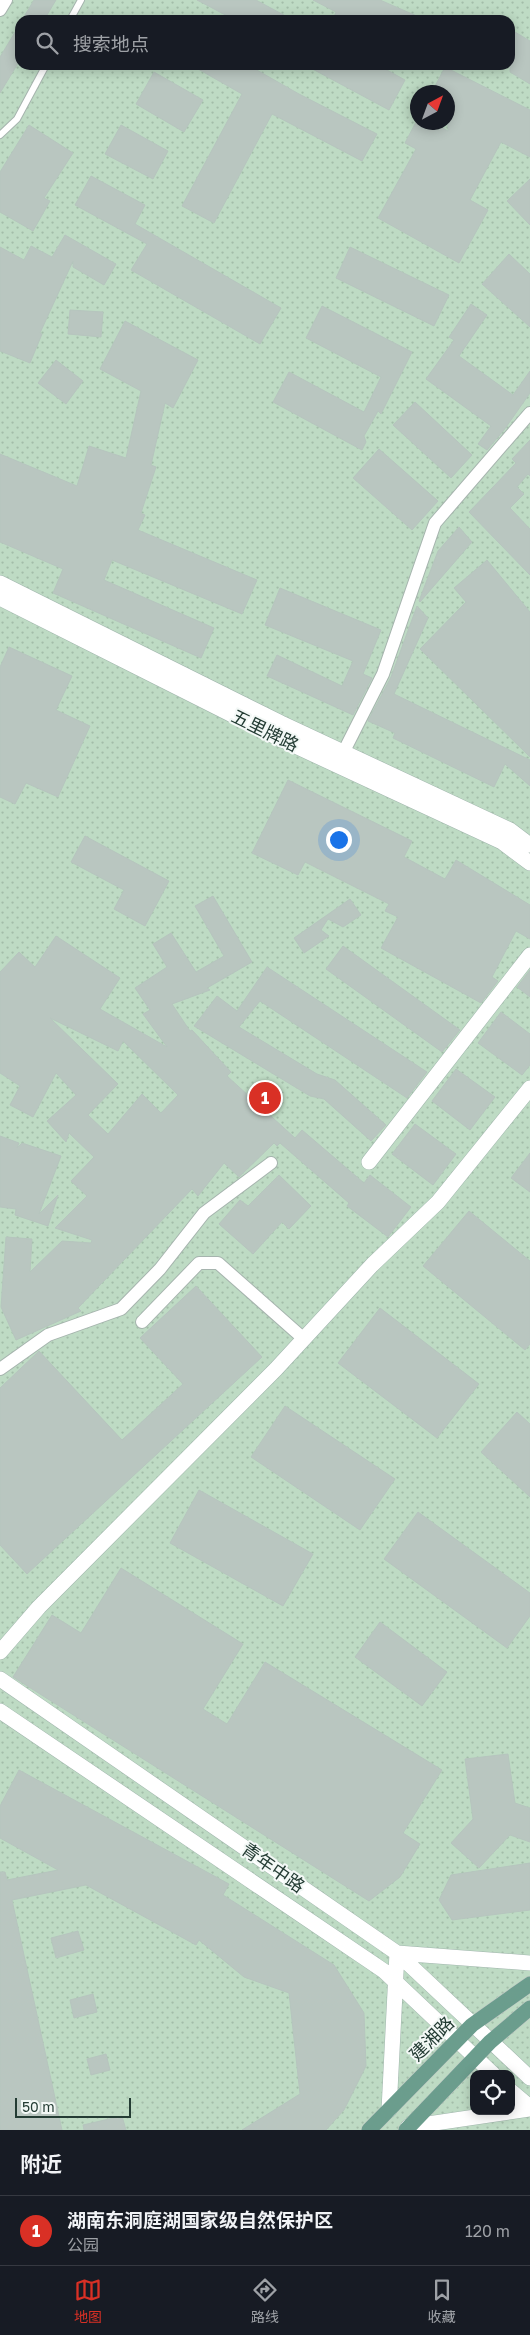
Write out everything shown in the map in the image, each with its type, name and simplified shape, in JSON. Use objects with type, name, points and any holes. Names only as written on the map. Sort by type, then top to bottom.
[{"type":"main road","name":"五里牌路","points":[[0,583],[502,842],[530,863]]},
{"type":"main road","name":"五里牌路","points":[[0,598],[340,758],[510,830],[530,845]]},
{"type":"main road","points":[[369,1162],[530,955]]},
{"type":"main road","points":[[0,1652],[39,1607],[304,1339],[372,1265],[438,1202],[530,1088]]},
{"type":"main road","name":"青年中路","points":[[0,1679],[397,1954],[530,2078]]},
{"type":"main road","name":"青年中路","points":[[0,1711],[384,1971],[488,2070]]},
{"type":"main road","points":[[389,2110],[397,1954],[530,1963]]},
{"type":"main road","name":"建湘路","points":[[369,2130],[472,2025],[530,1984]]},
{"type":"main road","points":[[407,2129],[490,2042],[530,2008]]},
{"type":"main road","points":[[515,2094],[530,2108]]},
{"type":"main road","points":[[407,2129],[530,2108]]},
{"type":"street","points":[[0,10],[6,0]]},
{"type":"street","points":[[340,758],[382,674],[435,523],[530,413]]},
{"type":"street","points":[[0,1369],[48,1335],[121,1309],[160,1268],[204,1213],[271,1163]]},
{"type":"street","points":[[142,1322],[199,1263],[218,1263],[304,1339]]},
{"type":"lane","points":[[73,15],[81,0]]},
{"type":"lane","points":[[0,136],[17,119],[43,70]]},
{"type":"green space","points":[[0,0],[530,0],[530,2130],[0,2130]]},
{"type":"building","points":[[34,0],[56,0],[47,15],[25,15]]},
{"type":"building","points":[[197,0],[256,0],[284,15],[226,15]]},
{"type":"building","points":[[313,0],[380,0],[414,15],[335,15],[336,12]]},
{"type":"building","points":[[15,32],[15,68],[0,93],[0,57]]},
{"type":"building","points":[[515,32],[530,41],[530,84],[510,72],[510,70],[515,70]]},
{"type":"building","points":[[200,70],[257,70],[377,134],[362,161],[272,114],[214,223],[182,206],[242,94]]},
{"type":"building","points":[[314,70],[387,70],[405,80],[389,110]]},
{"type":"building","points":[[443,70],[451,70],[530,110],[530,157],[501,142],[470,200],[488,210],[459,263],[378,218],[416,149],[405,143],[412,130],[455,130],[455,85],[436,85]]},
{"type":"building","points":[[154,72],[203,100],[184,132],[136,104]]},
{"type":"building","points":[[29,125],[73,153],[44,198],[50,201],[33,231],[0,212],[0,172]]},
{"type":"building","points":[[121,125],[168,151],[153,179],[105,154]]},
{"type":"building","points":[[91,176],[145,205],[135,224],[281,308],[260,344],[131,270],[147,244],[75,205]]},
{"type":"building","points":[[530,179],[530,225],[507,201]]},
{"type":"building","points":[[65,235],[116,264],[104,285],[73,267],[73,261],[40,333],[42,334],[30,363],[0,351],[0,247],[24,260],[31,246],[52,257]]},
{"type":"building","points":[[350,247],[449,295],[434,326],[336,278]]},
{"type":"building","points":[[509,254],[530,274],[530,327],[482,284]]},
{"type":"building","points":[[471,304],[487,315],[459,356],[513,395],[530,371],[530,393],[504,430],[487,450],[478,444],[491,426],[426,379],[454,340],[449,337]]},
{"type":"building","points":[[322,306],[412,352],[381,414],[378,411],[364,436],[366,442],[362,450],[273,402],[289,372],[364,412],[381,377],[306,338]]},
{"type":"building","points":[[70,310],[103,312],[101,337],[68,334]]},
{"type":"building","points":[[125,321],[198,360],[173,408],[165,403],[151,465],[156,467],[141,513],[145,515],[138,530],[257,580],[242,614],[112,560],[104,580],[214,628],[201,658],[53,593],[63,569],[0,542],[0,454],[77,486],[89,446],[126,458],[141,391],[100,369]]},
{"type":"building","points":[[56,360],[83,381],[66,404],[38,383]]},
{"type":"building","points":[[415,402],[472,455],[451,478],[393,425]]},
{"type":"building","points":[[530,440],[530,476],[528,474],[517,487],[524,494],[510,508],[530,529],[530,575],[469,512],[516,463],[512,459]]},
{"type":"building","points":[[379,449],[438,501],[412,530],[353,478]]},
{"type":"building","points":[[459,527],[472,542],[420,602],[438,551]]},
{"type":"building","points":[[487,560],[530,612],[530,757],[420,649],[466,602],[454,588]]},
{"type":"building","points":[[280,588],[381,630],[363,674],[372,678],[353,715],[267,676],[277,655],[342,686],[353,661],[265,625]]},
{"type":"building","points":[[417,606],[428,618],[394,694],[530,760],[530,786],[505,764],[494,787],[393,738],[395,733],[368,721],[391,677]]},
{"type":"building","points":[[9,647],[72,676],[56,710],[90,726],[58,797],[26,783],[15,804],[0,797],[0,667]]},
{"type":"building","points":[[288,780],[412,841],[404,857],[445,879],[456,860],[530,905],[530,939],[516,931],[492,977],[498,981],[481,1003],[381,948],[398,917],[385,911],[389,904],[305,862],[298,875],[252,853]]},
{"type":"building","points":[[85,836],[169,881],[145,926],[114,909],[124,890],[71,862]]},
{"type":"building","points":[[213,896],[252,962],[207,988],[210,990],[172,1004],[190,1031],[192,1030],[231,1072],[227,1076],[295,1138],[302,1130],[364,1183],[370,1175],[411,1207],[388,1237],[347,1206],[349,1203],[280,1143],[277,1146],[274,1143],[239,1177],[224,1163],[198,1196],[192,1189],[78,1308],[81,1311],[16,1340],[1,1307],[6,1237],[32,1239],[30,1272],[62,1241],[91,1243],[92,1240],[55,1228],[87,1196],[71,1181],[94,1157],[69,1133],[66,1142],[47,1121],[76,1095],[56,1073],[33,1117],[10,1105],[20,1086],[0,1073],[0,972],[19,952],[35,967],[56,936],[120,978],[100,1009],[167,1047],[143,1014],[150,1010],[135,988],[167,967],[153,944],[171,933],[196,972],[224,956],[195,906]],"holes":[[[50,1018],[118,1051],[123,1041],[178,1095],[161,1113],[142,1094],[108,1134],[88,1115],[118,1084]]]},
{"type":"building","points":[[350,899],[361,915],[343,927],[328,919],[321,930],[329,936],[304,953],[294,938]]},
{"type":"building","points":[[343,946],[460,1030],[442,1052],[326,969]]},
{"type":"building","points":[[267,967],[427,1072],[407,1098],[260,1001],[239,1027],[317,1074],[335,1080],[386,1125],[371,1141],[324,1099],[310,1096],[194,1026],[217,996],[237,1011]]},
{"type":"building","points":[[530,970],[530,997],[517,987]]},
{"type":"building","points":[[501,1012],[530,1034],[530,1065],[522,1075],[478,1043]]},
{"type":"building","points":[[456,1069],[495,1097],[470,1130],[432,1101]]},
{"type":"building","points":[[415,1124],[456,1154],[433,1185],[392,1154]]},
{"type":"building","points":[[0,1136],[19,1143],[17,1148],[22,1143],[61,1156],[39,1214],[58,1195],[48,1226],[15,1215],[16,1209],[0,1207]]},
{"type":"building","points":[[530,1153],[530,1192],[511,1178]]},
{"type":"building","points":[[279,1175],[311,1206],[289,1229],[282,1222],[253,1254],[219,1224],[240,1200],[248,1206]]},
{"type":"building","points":[[469,1211],[530,1261],[530,1344],[525,1350],[423,1266]]},
{"type":"building","points":[[196,1286],[262,1357],[27,1574],[0,1545],[0,1388],[39,1351],[122,1440],[183,1384],[140,1338]]},
{"type":"building","points":[[380,1308],[479,1384],[437,1438],[338,1363]]},
{"type":"building","points":[[285,1406],[395,1479],[360,1530],[251,1457]]},
{"type":"building","points":[[517,1412],[530,1424],[530,1497],[481,1452]]},
{"type":"building","points":[[199,1490],[313,1554],[283,1606],[170,1543]]},
{"type":"building","points":[[418,1512],[530,1593],[530,1616],[507,1648],[384,1559]]},
{"type":"building","points":[[121,1568],[243,1644],[203,1709],[227,1724],[265,1662],[442,1770],[403,1833],[420,1844],[400,1877],[369,1901],[13,1677],[52,1615],[81,1633]]},
{"type":"building","points":[[380,1622],[447,1672],[422,1706],[355,1657]]},
{"type":"building","points":[[508,1754],[515,1803],[530,1808],[530,1842],[510,1835],[479,1868],[451,1843],[473,1819],[465,1759]]},
{"type":"building","points":[[19,1770],[229,1884],[223,1895],[334,1965],[364,2013],[366,2066],[344,2110],[326,2130],[242,2130],[300,2094],[289,1993],[244,1977],[199,1940],[196,1945],[86,1885],[12,1900],[62,2130],[0,2130],[0,1872],[5,1872],[7,1880],[58,1870],[0,1838],[0,1806]]},
{"type":"building","points":[[530,1863],[530,1910],[452,1920],[439,1900],[451,1875]]},
{"type":"building","points":[[78,1931],[84,1950],[56,1958],[51,1938]]},
{"type":"building","points":[[93,1994],[97,2012],[74,2018],[70,2000]]},
{"type":"building","points":[[106,2054],[110,2070],[91,2075],[87,2059]]},
{"type":"building","points":[[122,2116],[126,2130],[84,2130],[83,2125]]},
{"type":"place","name":"湖南东洞庭湖国家级自然保护区","points":[[265,1098]]}]
